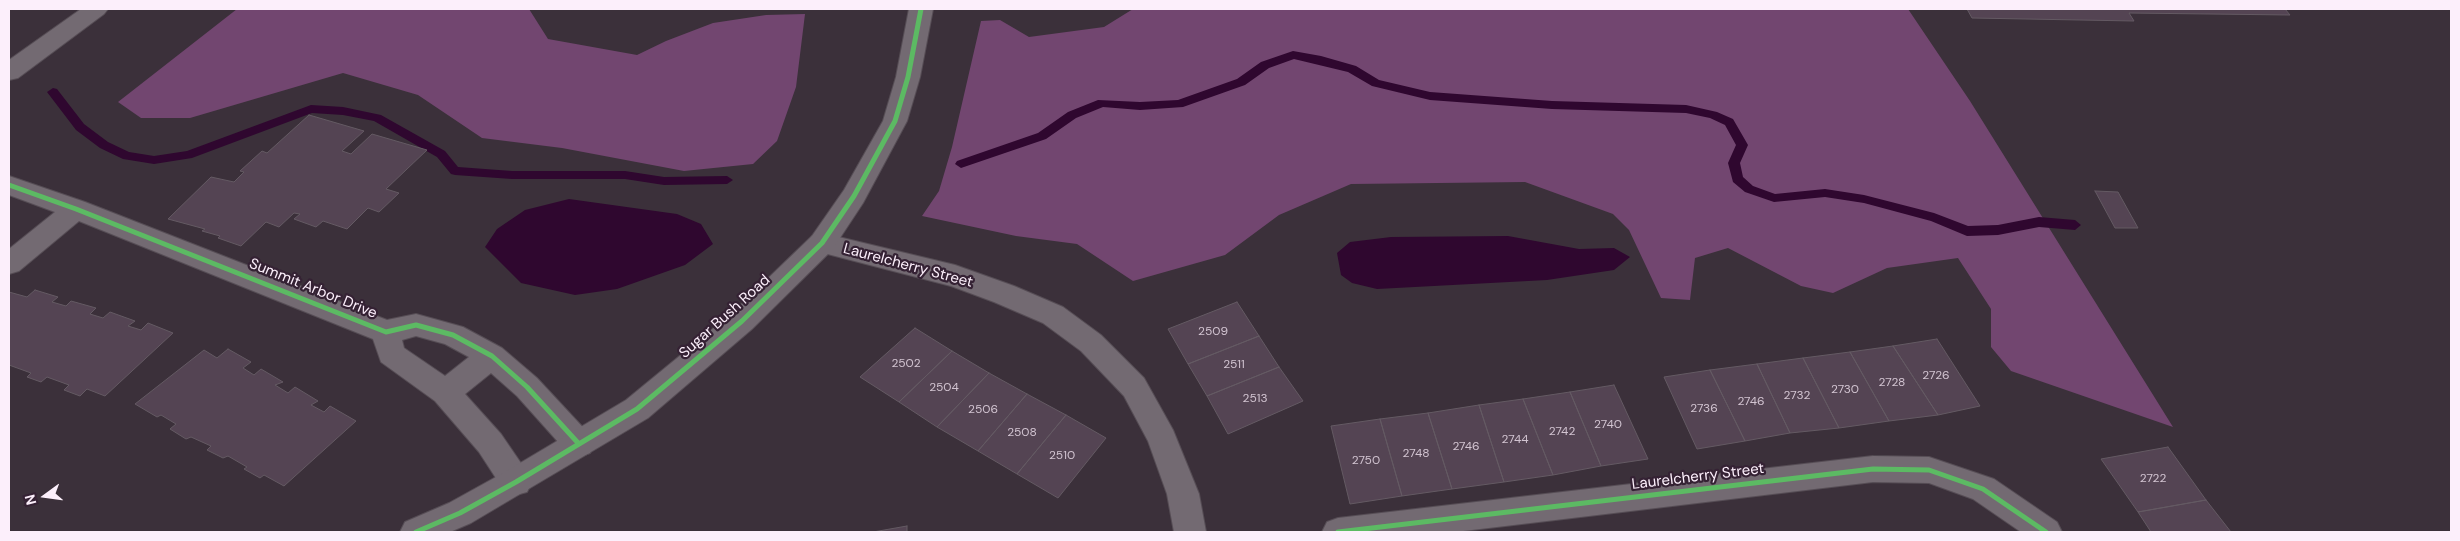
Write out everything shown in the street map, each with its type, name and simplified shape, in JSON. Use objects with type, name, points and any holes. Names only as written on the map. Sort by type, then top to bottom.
[{"type":"street","points":[[9,72],[96,9]]},
{"type":"street","name":"Sugar Bush Road","points":[[416,532],[460,513],[516,482],[637,409],[742,321],[822,243],[854,196],[895,121],[908,77],[921,9]]},
{"type":"street","name":"Summit Arbor Drive","points":[[9,185],[76,209],[386,332],[416,325],[453,335],[492,356],[527,387],[579,444]]},
{"type":"street","points":[[9,264],[76,209]]},
{"type":"street","name":"Laurelcherry Street","points":[[822,243],[955,276],[1004,294],[1053,316],[1091,343],[1134,386],[1162,439],[1183,494],[1190,532]]},
{"type":"street","name":"Summit Arbor Drive","points":[[386,332],[391,354],[445,392],[490,443],[516,482]]},
{"type":"street","points":[[445,392],[492,356]]},
{"type":"street","name":"Laurelcherry Street","points":[[1338,532],[1873,469],[1929,470],[1965,482],[1984,489],[2046,532]]},
{"type":"shaded area","points":[[237,9],[529,9],[548,39],[637,55],[666,41],[713,23],[766,15],[805,14],[796,87],[777,141],[753,164],[684,171],[562,148],[482,138],[418,95],[343,73],[190,118],[141,118],[118,102]]},
{"type":"shaded area","points":[[1133,9],[1908,9],[1970,101],[2173,427],[2011,371],[1991,347],[1991,309],[1958,258],[1887,268],[1833,293],[1801,286],[1728,248],[1695,258],[1690,300],[1661,298],[1629,230],[1613,214],[1525,182],[1351,184],[1279,215],[1225,255],[1133,281],[1077,244],[1016,236],[922,216],[939,191],[952,147],[981,21],[1000,20],[1029,37],[1104,27]]},
{"type":"shaded area","points":[[569,199],[677,214],[701,224],[713,244],[685,265],[617,289],[575,295],[521,283],[485,247],[497,229],[525,210]]},
{"type":"shaded area","points":[[1508,236],[1579,249],[1614,248],[1630,257],[1614,270],[1547,280],[1377,289],[1352,283],[1341,275],[1337,253],[1350,242],[1391,237]]},
{"type":"building","points":[[1967,9],[2285,9],[2290,15],[2129,13],[2134,21],[1972,18]]},
{"type":"building","points":[[309,115],[364,131],[342,151],[351,154],[372,134],[427,150],[386,189],[399,193],[379,212],[368,208],[347,229],[323,221],[316,227],[294,219],[300,214],[294,213],[279,227],[266,222],[241,246],[218,238],[220,236],[202,231],[205,229],[168,219],[211,177],[234,182],[244,172],[240,171],[262,151],[267,153]]},
{"type":"building","points":[[2095,191],[2118,192],[2138,228],[2115,228]]},
{"type":"building","points":[[35,290],[58,297],[52,302],[66,306],[71,301],[96,308],[90,314],[103,318],[110,312],[135,321],[128,326],[141,330],[148,323],[173,333],[105,396],[87,389],[80,396],[64,390],[69,385],[47,377],[41,382],[27,377],[31,373],[9,365],[9,292],[27,297]]},
{"type":"building","points":[[1237,302],[1259,336],[1188,364],[1168,329]]},
{"type":"building","points":[[915,328],[952,351],[899,402],[860,377]]},
{"type":"building","points":[[1259,336],[1279,367],[1207,396],[1188,364]]},
{"type":"building","points":[[1937,339],[1980,406],[1938,415],[1893,346]]},
{"type":"building","points":[[1893,346],[1938,415],[1889,421],[1850,352]]},
{"type":"building","points":[[228,349],[251,362],[243,368],[254,375],[261,369],[283,382],[275,385],[288,393],[295,387],[318,401],[311,405],[324,412],[330,406],[356,421],[284,486],[264,475],[260,478],[244,469],[247,467],[228,456],[223,458],[207,450],[211,446],[191,437],[186,439],[170,429],[176,424],[161,415],[157,417],[135,404],[204,350],[217,358]]},
{"type":"building","points":[[952,351],[989,373],[937,427],[899,402]]},
{"type":"building","points":[[1850,352],[1889,421],[1839,428],[1803,358]]},
{"type":"building","points":[[1803,358],[1839,428],[1790,433],[1757,364]]},
{"type":"building","points":[[1757,364],[1790,433],[1745,441],[1710,370]]},
{"type":"building","points":[[1279,367],[1303,401],[1228,434],[1207,396]]},
{"type":"building","points":[[1710,370],[1745,441],[1697,449],[1664,377]]},
{"type":"building","points":[[989,373],[1027,394],[978,451],[937,427]]},
{"type":"building","points":[[1614,385],[1648,459],[1601,466],[1570,392]]},
{"type":"building","points":[[1570,392],[1601,466],[1553,475],[1523,399]]},
{"type":"building","points":[[1027,394],[1066,415],[1017,474],[978,451]]},
{"type":"building","points":[[1523,399],[1553,475],[1504,482],[1479,405]]},
{"type":"building","points":[[1479,405],[1504,482],[1452,489],[1428,413]]},
{"type":"building","points":[[1428,413],[1452,489],[1402,496],[1380,419]]},
{"type":"building","points":[[1066,415],[1106,438],[1058,498],[1017,474]]},
{"type":"building","points":[[1380,419],[1402,496],[1350,504],[1331,426]]},
{"type":"building","points":[[2168,447],[2206,500],[2138,512],[2101,459]]},
{"type":"building","points":[[2206,500],[2231,532],[2151,532],[2138,512]]},
{"type":"building","points":[[907,526],[907,532],[873,532]]},
{"type":"waterway","points":[[961,164],[1042,136],[1072,115],[1102,103],[1140,106],[1179,104],[1241,82],[1265,65],[1293,55],[1321,60],[1352,69],[1376,83],[1430,96],[1552,105],[1686,109],[1713,115],[1729,122],[1742,145],[1734,163],[1737,179],[1749,189],[1774,198],[1825,193],[1864,199],[1934,217],[1967,231],[1998,230],[2039,222],[2075,225]]},
{"type":"waterway","points":[[53,92],[80,127],[104,145],[127,156],[154,160],[188,155],[311,109],[343,111],[377,118],[441,154],[455,171],[512,175],[625,175],[664,181],[727,180]]},
{"type":"cycle path","points":[[416,532],[460,513],[516,482],[637,409],[742,321],[822,243],[854,196],[895,121],[908,77],[921,9]]},
{"type":"cycle path","points":[[9,185],[76,209],[386,332],[416,325],[453,335],[492,356],[527,387],[579,444]]},
{"type":"cycle path","points":[[1338,532],[1873,469],[1929,470],[1983,489],[2046,532]]}]
